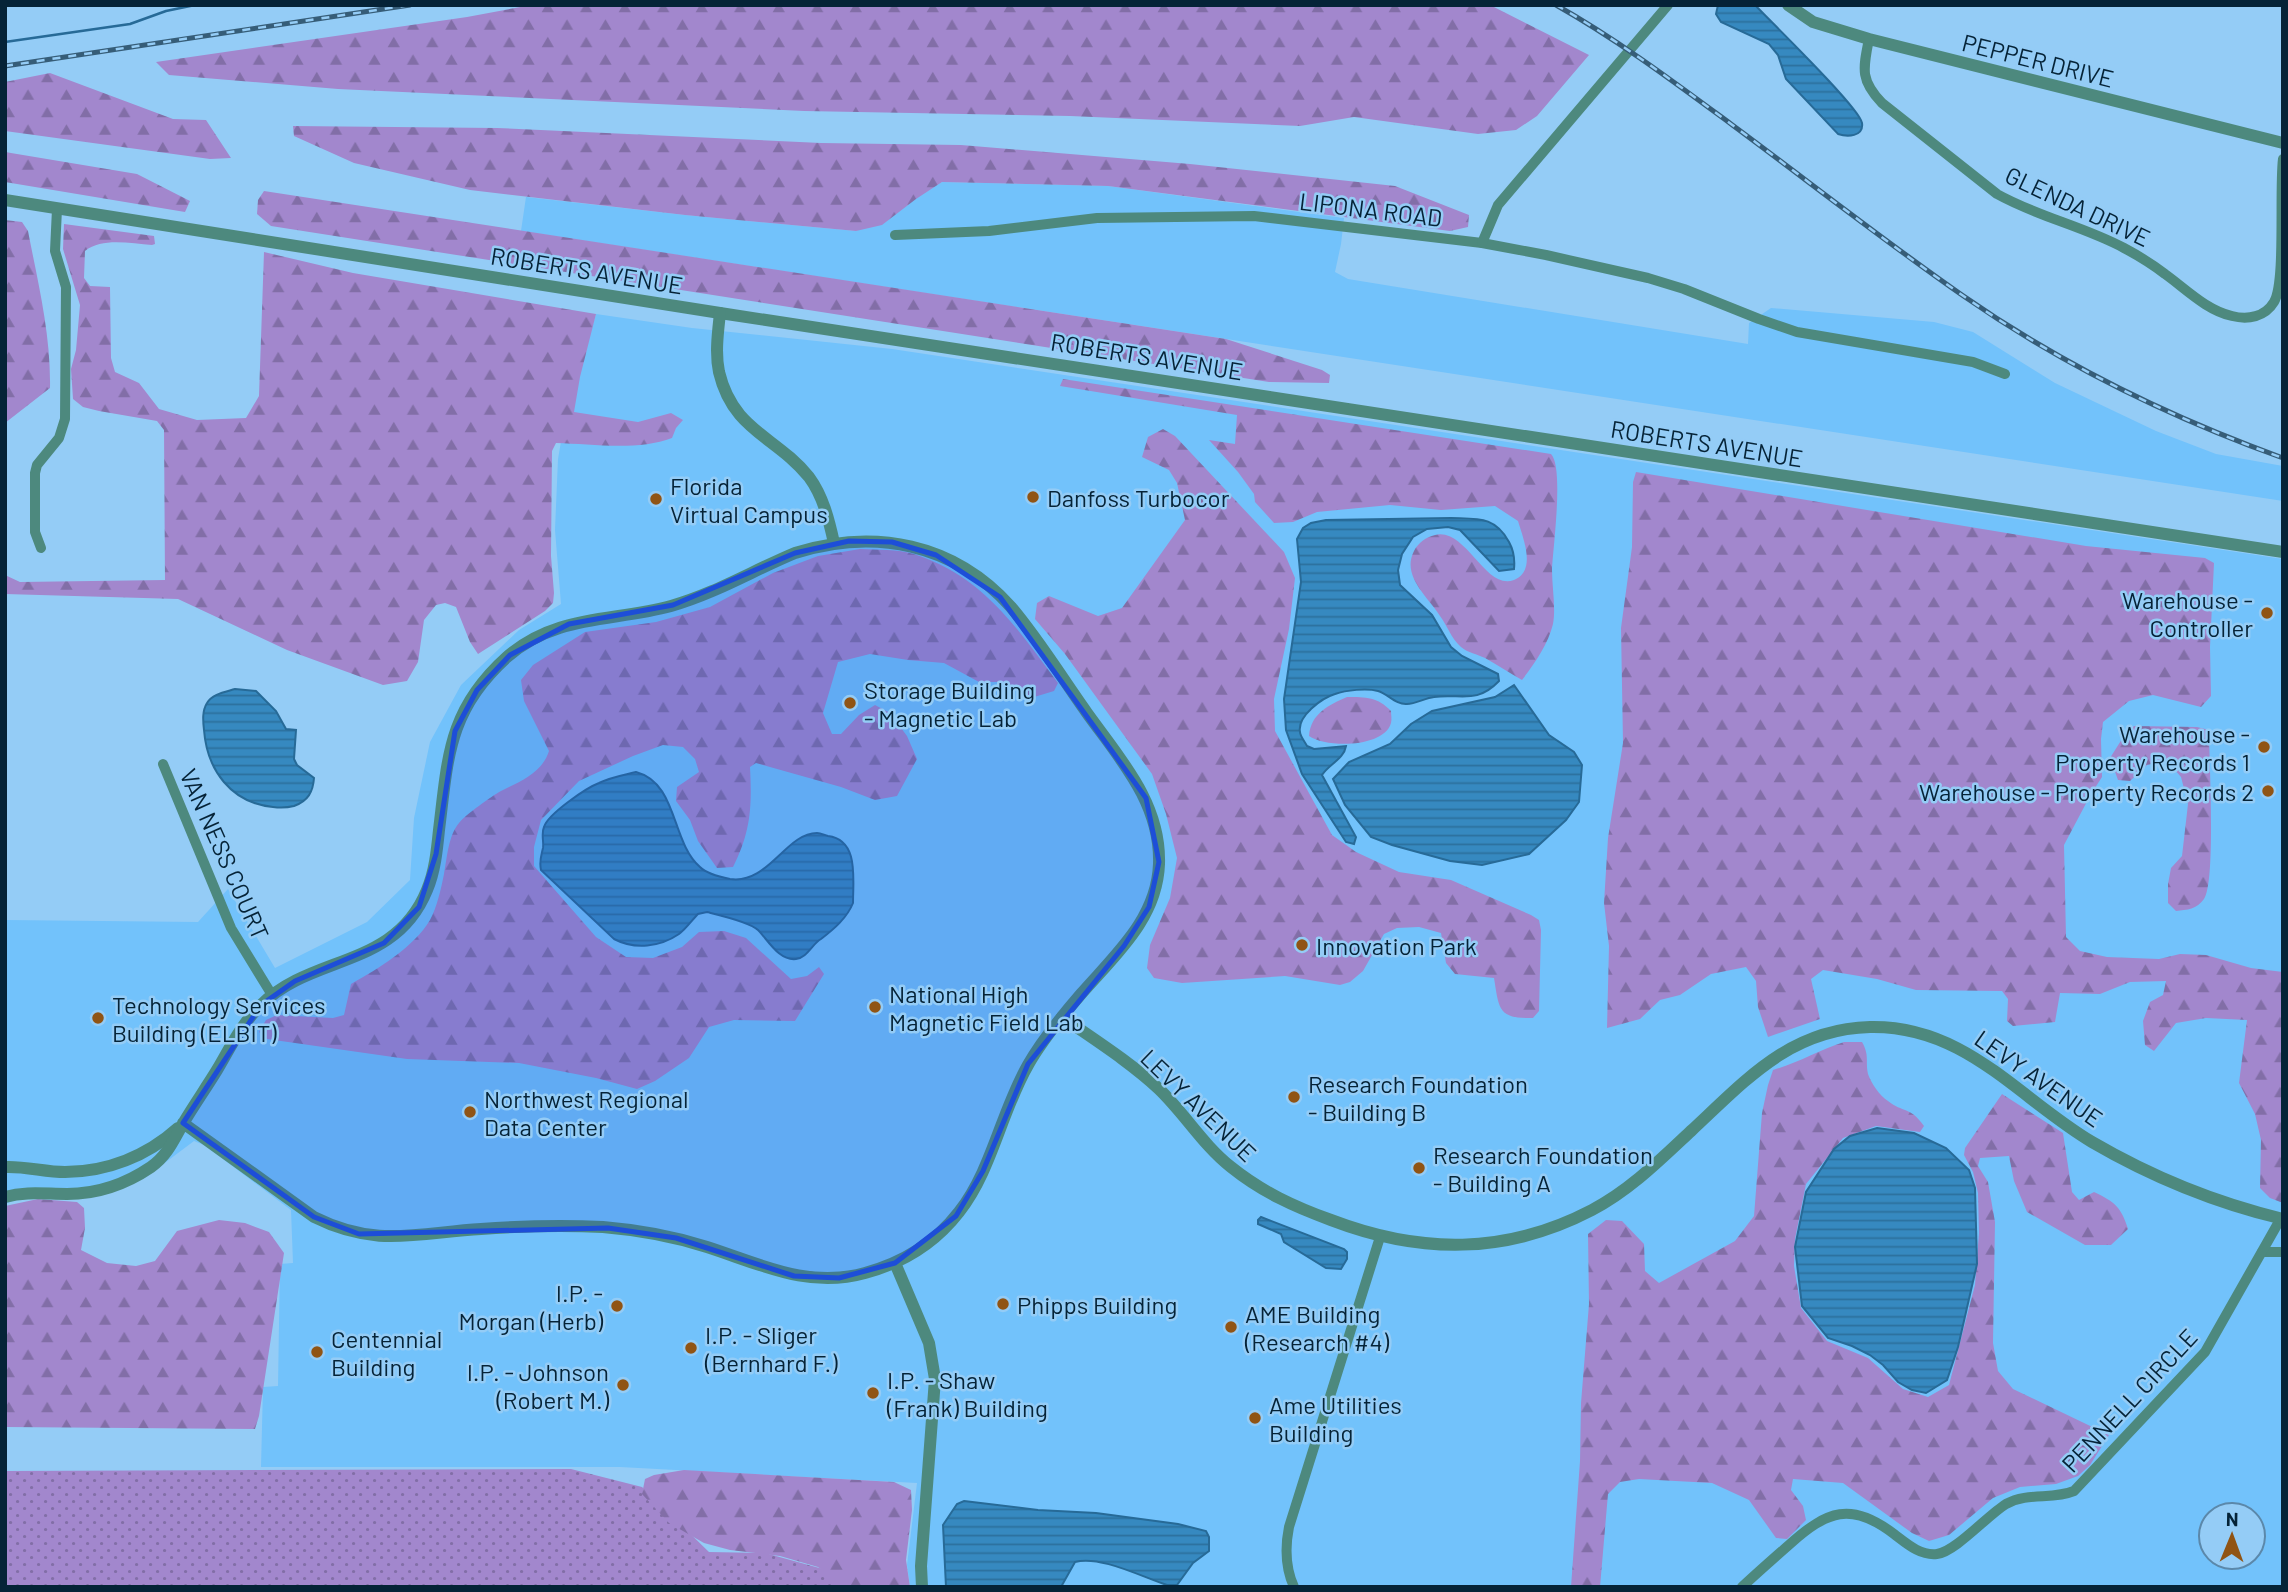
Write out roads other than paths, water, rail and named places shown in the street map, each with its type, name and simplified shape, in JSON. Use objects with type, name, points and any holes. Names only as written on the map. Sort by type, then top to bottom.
[{"type":"street","points":[[1482,243],[1498,205],[1668,5]]},
{"type":"street","name":"PEPPER DRIVE","points":[[1788,5],[1814,22],[1869,39],[2283,143]]},
{"type":"street","name":"GLENDA DRIVE","points":[[1869,39],[1864,71],[1865,82],[1871,92],[1997,194],[2121,246],[2144,259],[2189,294],[2229,316],[2251,318],[2262,314],[2275,300],[2279,276],[2283,159]]},
{"type":"street","name":"ROBERTS AVENUE","points":[[5,200],[720,313],[2283,552]]},
{"type":"street","points":[[41,548],[35,532],[35,473],[37,465],[59,438],[65,419],[66,287],[55,251],[57,209]]},
{"type":"street","name":"LIPONA ROAD","points":[[895,235],[989,231],[1097,218],[1254,216],[1482,243],[1648,278],[1797,332],[1973,362],[2004,374]]},
{"type":"street","points":[[720,313],[719,369],[729,399],[745,422],[809,478],[823,504],[834,543]]},
{"type":"street","points":[[5,1197],[31,1193],[85,1193],[120,1184],[152,1166],[171,1147],[183,1123],[240,1031],[261,1005],[295,981],[384,943],[399,931],[427,891],[436,854],[449,749],[465,709],[477,690],[510,655],[531,641],[569,624],[673,605],[795,553],[834,543],[892,542],[936,555],[978,578],[1000,597],[1023,624],[1133,776],[1146,799],[1155,825],[1158,876],[1149,907],[1139,928],[1062,1017],[1028,1065],[1009,1104],[983,1171],[962,1208],[923,1247],[895,1263],[860,1275],[815,1279],[794,1276],[676,1238],[598,1227],[513,1227],[399,1237],[359,1234],[314,1217],[183,1123]]},
{"type":"street","name":"VAN NESS COURT","points":[[163,764],[231,928],[272,995]]},
{"type":"street","name":"LEVY AVENUE","points":[[1062,1017],[1141,1074],[1178,1110],[1205,1143],[1250,1182],[1286,1203],[1380,1237],[1410,1242],[1465,1245],[1514,1238],[1564,1223],[1610,1199],[1643,1175],[1750,1076],[1779,1054],[1818,1036],[1874,1027],[1912,1031],[1952,1044],[1987,1065],[2064,1124],[2122,1160],[2202,1195],[2282,1218]]},
{"type":"street","points":[[5,1167],[62,1172],[111,1166],[143,1152],[183,1123]]},
{"type":"street","name":"PENNELL CIRCLE","points":[[1742,1587],[1806,1529],[1825,1518],[1845,1514],[1866,1517],[1885,1527],[1916,1550],[1936,1554],[1949,1549],[1997,1510],[2013,1501],[2028,1496],[2063,1495],[2074,1491],[2199,1360],[2219,1331],[2282,1218]]},
{"type":"street","points":[[1294,1587],[1287,1568],[1286,1545],[1289,1527],[1380,1237]]},
{"type":"street","points":[[2262,1252],[2283,1252]]},
{"type":"street","points":[[895,1263],[929,1343],[935,1379],[921,1566],[922,1587]]},
{"type":"waterway","points":[[5,42],[130,24],[166,11],[195,5]]},
{"type":"railway","points":[[5,66],[410,5]]},
{"type":"railway","points":[[1556,5],[1667,77],[1903,253],[2038,344],[2157,407],[2283,458]]},
{"type":"place","name":"Danfoss Turbocor","points":[[1033,497]]},
{"type":"place","name":"Florida Virtual Campus","points":[[656,499]]},
{"type":"place","name":"Warehouse - Controller","points":[[2267,613]]},
{"type":"place","name":"Storage Building - Magnetic Lab","points":[[850,703]]},
{"type":"place","name":"Warehouse - Property Records 1","points":[[2264,747]]},
{"type":"place","name":"Warehouse - Property Records 2","points":[[2268,791]]},
{"type":"place","name":"Innovation Park","points":[[1302,945]]},
{"type":"place","name":"National High Magnetic Field Lab","points":[[875,1007]]},
{"type":"place","name":"Technology Services Building (ELBIT)","points":[[98,1018]]},
{"type":"place","name":"Research Foundation - Building B","points":[[1294,1097]]},
{"type":"place","name":"Northwest Regional Data Center","points":[[470,1112]]},
{"type":"place","name":"Research Foundation - Building A","points":[[1419,1168]]},
{"type":"place","name":"Phipps Building","points":[[1003,1304]]},
{"type":"place","name":"I.P. - Morgan (Herb)","points":[[617,1306]]},
{"type":"place","name":"AME Building (Research #4)","points":[[1231,1327]]},
{"type":"place","name":"I.P. - Sliger (Bernhard F.)","points":[[691,1348]]},
{"type":"place","name":"Centennial Building","points":[[317,1352]]},
{"type":"place","name":"I.P. - Johnson (Robert M.)","points":[[623,1385]]},
{"type":"place","name":"I.P. - Shaw (Frank) Building","points":[[873,1393]]},
{"type":"place","name":"Ame Utilities Building","points":[[1255,1418]]}]
